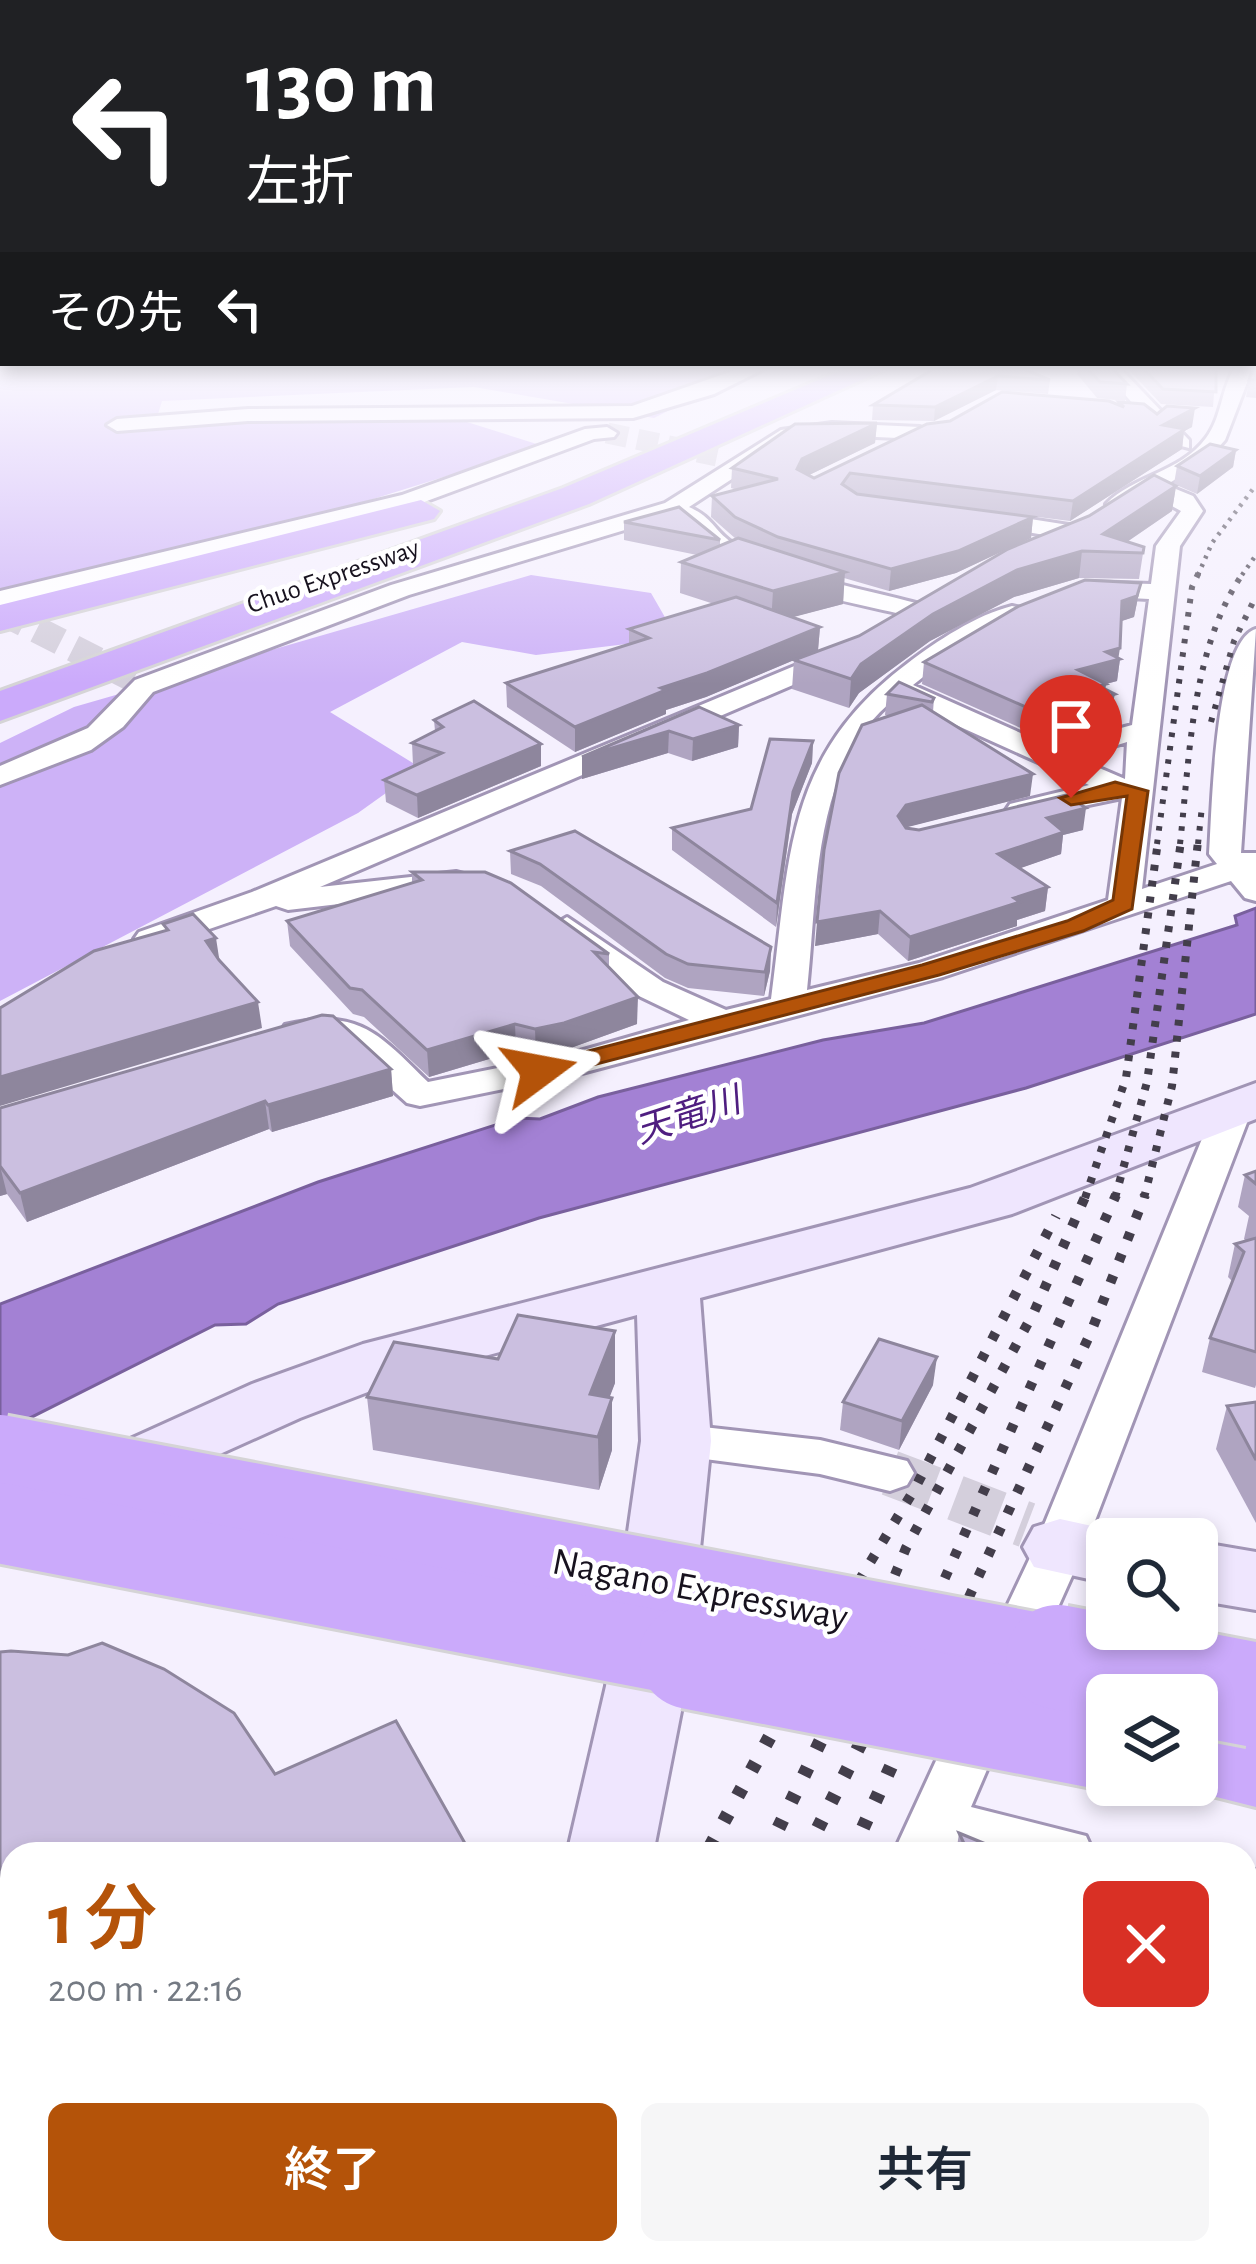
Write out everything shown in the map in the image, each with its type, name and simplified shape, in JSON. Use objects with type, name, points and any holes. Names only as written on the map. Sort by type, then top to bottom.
[{"type":"highway","points":[[0,618],[272,553],[456,501],[536,473]]},
{"type":"highway","name":"Chuo Expressway","points":[[43,651],[517,495],[571,473]]},
{"type":"highway","name":"Chuo Expressway","points":[[0,683],[499,518],[615,473]]},
{"type":"highway","points":[[0,707],[633,473]]},
{"type":"highway","points":[[0,1439],[121,1510]]},
{"type":"highway","points":[[0,1455],[121,1510]]},
{"type":"highway","points":[[0,1528],[121,1510]]},
{"type":"highway","points":[[0,1514],[121,1510]]},
{"type":"highway","name":"Nagano Expressway","points":[[121,1510],[1256,1695]]},
{"type":"highway","name":"Nagano Expressway","points":[[121,1510],[1086,1733]]},
{"type":"highway","points":[[1218,1759],[1256,1767]]},
{"type":"street","points":[[465,482],[469,473]]},
{"type":"street","points":[[0,599],[489,473]]},
{"type":"street","points":[[0,776],[88,743],[119,722],[140,682],[400,590],[673,508],[713,473]]},
{"type":"street","points":[[1036,549],[1076,533],[1165,473]]},
{"type":"street","points":[[1124,904],[1126,790],[1144,734],[1160,592],[1168,546],[1192,511],[1185,501],[1144,484]]},
{"type":"street","points":[[116,952],[264,898],[778,681],[891,632],[926,606],[773,571],[718,544],[704,521],[673,508]]},
{"type":"street","points":[[949,513],[1076,533]]},
{"type":"street","points":[[788,1005],[812,815],[828,769],[872,703],[882,676],[1052,597],[1117,588],[1160,592]]},
{"type":"street","points":[[1248,875],[1225,854],[1256,637]]},
{"type":"street","points":[[778,681],[857,667],[1126,790]]},
{"type":"street","points":[[1050,757],[1125,733],[1144,734]]},
{"type":"street","points":[[535,743],[572,768]]},
{"type":"street","points":[[982,820],[1126,790]]},
{"type":"street","points":[[257,1045],[322,1026],[348,1028],[420,1095],[578,1063],[931,970],[1075,926],[1124,904],[1248,875]]},
{"type":"street","points":[[264,898],[343,896],[425,881],[492,882]]},
{"type":"street","points":[[544,910],[651,989],[722,1022]]},
{"type":"street","points":[[0,1528],[276,1401],[386,1360],[991,1201],[1245,1103]]},
{"type":"street","points":[[928,1839],[1065,1543],[1245,1103]]},
{"type":"street","points":[[613,1842],[646,1686],[676,1441],[667,1285]]},
{"type":"street","points":[[676,1441],[820,1457],[890,1473]]},
{"type":"street","points":[[1218,1575],[1256,1581]]},
{"type":"shaded area","points":[[0,473],[458,473],[322,515],[0,589]]},
{"type":"shaded area","points":[[531,575],[651,593],[666,619],[643,642],[536,655],[462,642],[330,712],[421,768],[358,813],[0,1001],[0,743],[74,707]]},
{"type":"water","name":"天竜川","points":[[1256,908],[1256,1014],[1026,1088],[539,1218],[278,1304],[246,1324],[215,1325],[0,1433],[0,1304],[318,1182],[517,1118],[540,1119],[598,1097],[823,1040],[924,1023],[1237,925],[1235,916]]},
{"type":"building","points":[[751,473],[804,473],[814,478],[825,473],[1117,473],[1073,501],[850,473],[842,484],[857,494],[1033,517],[958,551],[891,569],[778,537],[735,517],[712,496],[778,479]]},
{"type":"building","points":[[1154,475],[1176,486],[1103,534],[1144,547],[1143,553],[1082,551],[1017,570],[933,614],[861,664],[851,679],[794,660],[859,636],[1008,549],[1089,516]]},
{"type":"building","points":[[679,507],[720,540],[624,522]]},
{"type":"building","points":[[738,538],[845,572],[773,591],[681,562]]},
{"type":"building","points":[[1085,580],[1141,583],[1137,596],[1122,601],[1120,648],[1106,652],[1120,659],[1078,670],[1106,684],[1099,686],[1115,694],[1101,698],[1111,705],[1055,720],[924,662],[1019,606]]},
{"type":"building","points":[[736,597],[820,627],[661,688],[666,690],[575,727],[506,683],[649,638],[629,629]]},
{"type":"building","points":[[899,682],[934,698],[932,702],[887,694]]},
{"type":"building","points":[[474,701],[541,744],[417,795],[384,780],[442,753],[412,743],[443,727],[434,720]]},
{"type":"building","points":[[922,705],[1033,774],[906,805],[898,816],[906,828],[919,830],[1066,795],[1086,808],[1047,818],[1064,832],[998,854],[1048,887],[1014,898],[1020,902],[910,937],[880,911],[817,922],[839,773],[862,725]]},
{"type":"building","points":[[699,707],[739,725],[693,739],[669,731],[582,757]]},
{"type":"building","points":[[770,739],[813,741],[793,792],[777,903],[672,828],[751,809]]},
{"type":"building","points":[[575,831],[771,947],[765,972],[688,964],[666,954],[540,864],[510,851]]},
{"type":"building","points":[[412,872],[485,872],[511,883],[609,954],[594,952],[638,997],[564,1023],[535,1029],[515,1024],[427,1050],[362,990],[350,988],[287,921],[422,880]]},
{"type":"building","points":[[193,914],[216,938],[206,941],[219,960],[258,1002],[0,1077],[0,1008],[94,951],[168,930],[163,924]]},
{"type":"building","points":[[322,1015],[333,1016],[391,1069],[268,1105],[265,1101],[20,1193],[0,1166],[0,1108]]},
{"type":"building","points":[[1256,1238],[1256,1352],[1210,1338],[1244,1252],[1235,1244]]},
{"type":"building","points":[[518,1315],[615,1331],[590,1394],[612,1398],[598,1437],[367,1397],[394,1342],[498,1359]]},
{"type":"building","points":[[879,1339],[937,1357],[902,1421],[843,1402]]},
{"type":"building","points":[[1256,1402],[1256,1460],[1227,1406]]},
{"type":"building","points":[[102,1643],[164,1669],[234,1713],[275,1774],[396,1721],[464,1842],[0,1842],[0,1652],[68,1655]]},
{"type":"tunnel","points":[[0,611],[136,680]]},
{"type":"tunnel","points":[[890,1473],[1027,1525]]},
{"type":"railway","points":[[1198,575],[1212,543],[1256,485]]},
{"type":"railway","points":[[1243,573],[1256,555]]},
{"type":"railway","points":[[1157,844],[1192,587],[1199,572]]},
{"type":"railway","points":[[1180,844],[1203,668],[1226,602],[1243,573]]},
{"type":"railway","points":[[1211,722],[1234,641],[1256,596]]},
{"type":"railway","points":[[1198,844],[1202,806]]},
{"type":"railway","points":[[1085,1198],[1126,1078],[1158,841]]},
{"type":"railway","points":[[1116,1196],[1147,1082],[1181,841]]},
{"type":"railway","points":[[1144,1197],[1172,1086],[1198,841]]},
{"type":"railway","points":[[860,1660],[906,1548],[1034,1312],[1086,1195]]},
{"type":"railway","points":[[903,1660],[923,1627],[1116,1196]]},
{"type":"railway","points":[[940,1660],[1091,1332],[1144,1197]]},
{"type":"railway","points":[[811,1660],[914,1490],[1056,1216]]},
{"type":"railway","points":[[713,1842],[813,1657]]},
{"type":"railway","points":[[772,1842],[861,1657]]},
{"type":"railway","points":[[811,1842],[904,1657]]},
{"type":"railway","points":[[856,1842],[941,1657]]},
{"type":"route","points":[[539,1071],[931,970],[1075,926],[1124,904],[1138,791],[1115,788],[1071,798]]}]
